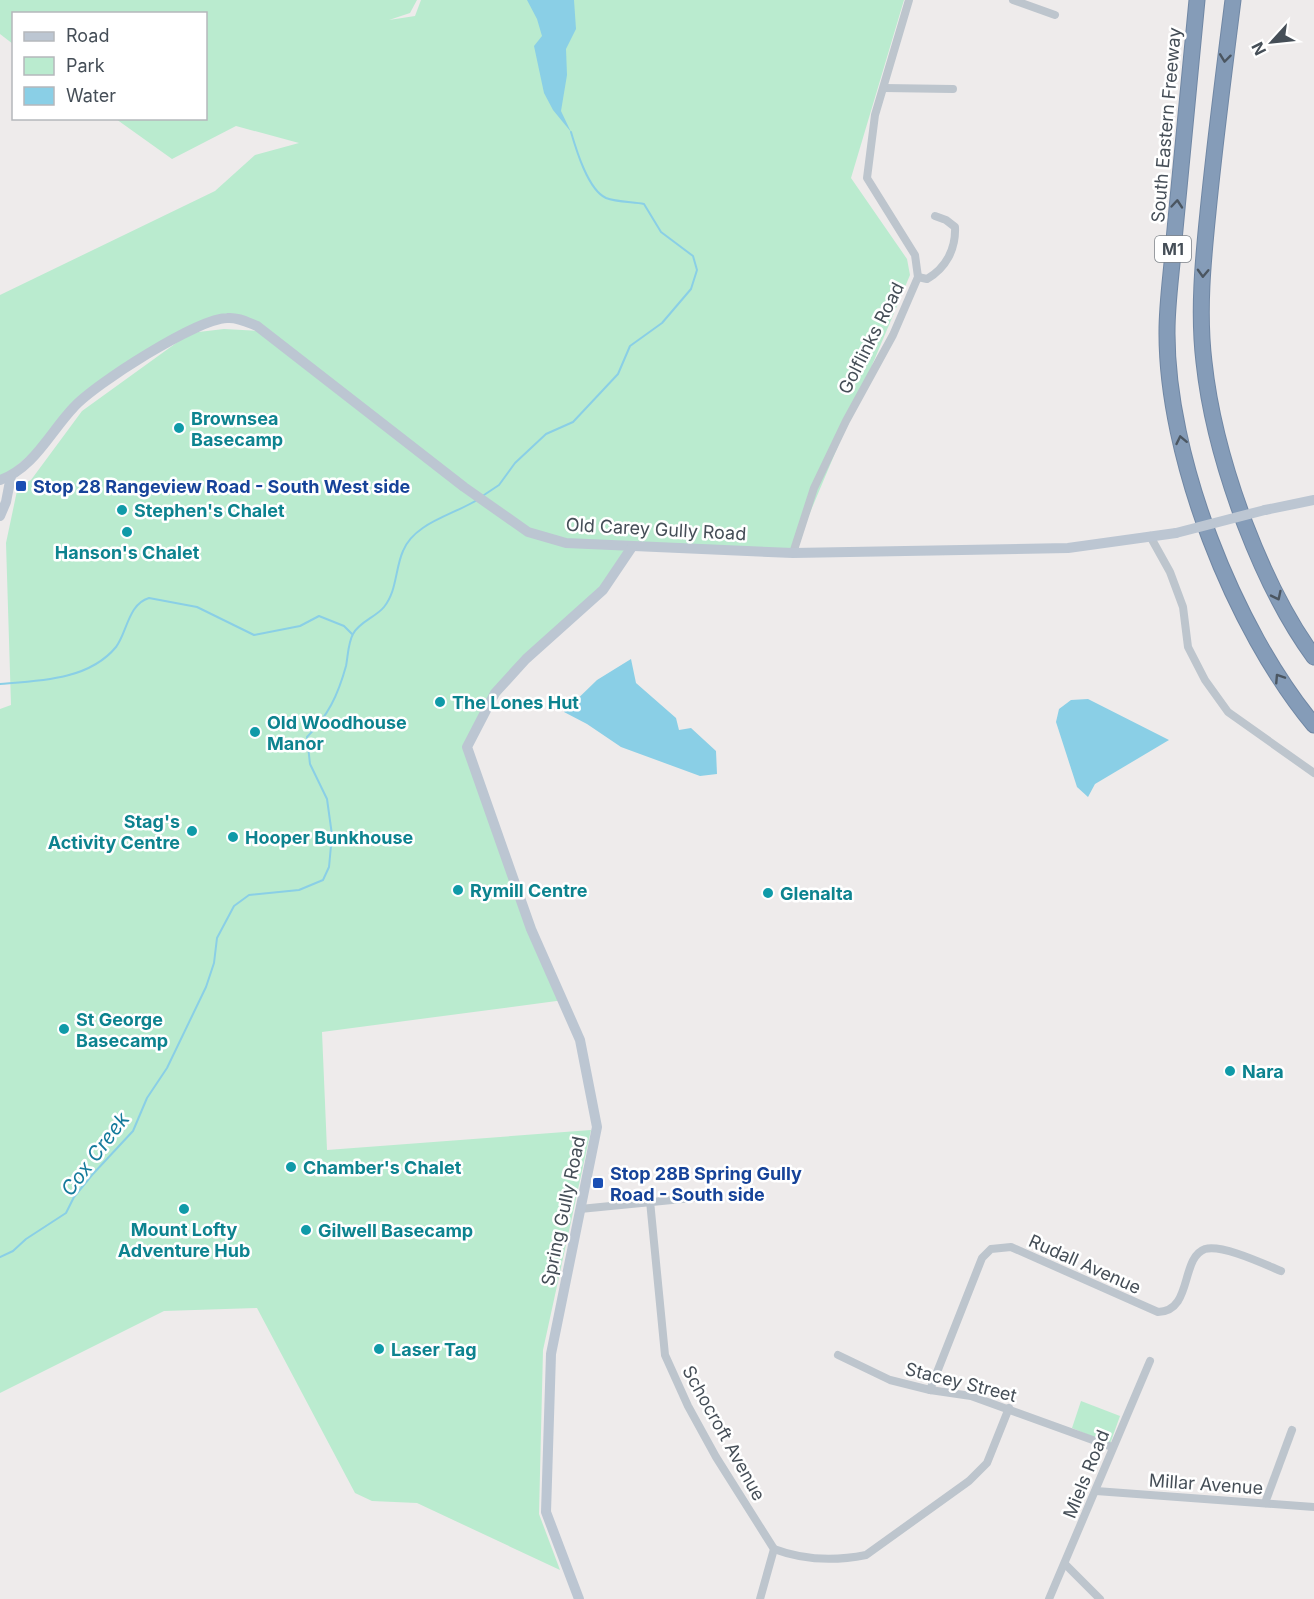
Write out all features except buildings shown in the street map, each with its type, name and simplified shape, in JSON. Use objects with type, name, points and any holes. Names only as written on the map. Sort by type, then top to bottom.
[{"type":"highway","name":"South Eastern Freeway","points":[[1197,0],[1167,329],[1175,413],[1196,496],[1213,546],[1245,620],[1291,697],[1314,724]]},
{"type":"highway","name":"M1","points":[[1233,0],[1214,143],[1204,253],[1203,361],[1218,444],[1236,501],[1252,542],[1290,623],[1314,657]]},
{"type":"main road","name":"Old Carey Gully Road","points":[[11,476],[31,460],[74,406],[105,382],[184,334],[225,317],[240,319],[257,326],[479,498],[528,532],[566,543],[793,553],[1068,548],[1176,533],[1314,500]]},
{"type":"main road","points":[[0,480],[11,476]]},
{"type":"main road","points":[[0,516],[6,502],[11,476]]},
{"type":"main road","name":"Spring Gully Road","points":[[579,1599],[546,1512],[551,1354],[597,1127],[580,1040],[531,929],[467,747],[495,693],[526,659],[603,590],[632,547]]},
{"type":"street","name":"Golflinks Road","points":[[793,553],[814,488],[846,421],[893,335],[918,277],[915,255],[867,178],[875,115],[909,0]]},
{"type":"street","points":[[1013,0],[1055,15]]},
{"type":"street","points":[[884,88],[953,89]]},
{"type":"street","points":[[918,277],[927,279],[934,274],[948,258],[955,239],[955,227],[935,216]]},
{"type":"street","points":[[1150,536],[1170,572],[1183,607],[1188,647],[1205,680],[1228,712],[1314,773]]},
{"type":"street","points":[[580,1209],[713,1196]]},
{"type":"street","name":"Schocroft Avenue","points":[[650,1201],[665,1355],[688,1406],[711,1447],[774,1549]]},
{"type":"street","name":"Rudall Avenue","points":[[930,1390],[982,1258],[991,1249],[1011,1248],[1158,1311],[1166,1311],[1176,1305],[1196,1256],[1206,1249],[1225,1250],[1281,1271]]},
{"type":"street","name":"Stacey Street","points":[[838,1355],[890,1380],[930,1390],[971,1396],[1112,1447]]},
{"type":"street","name":"Miels Road","points":[[1049,1599],[1150,1361]]},
{"type":"street","points":[[760,1599],[774,1549],[792,1556],[817,1558],[848,1558],[866,1555],[969,1481],[987,1463],[1009,1408]]},
{"type":"street","points":[[1265,1503],[1292,1430]]},
{"type":"street","name":"Millar Avenue","points":[[1096,1491],[1314,1507]]},
{"type":"street","points":[[1065,1564],[1100,1599]]},
{"type":"green space","points":[[0,0],[417,0],[410,13],[389,20],[415,16],[421,0],[904,0],[851,178],[907,259],[910,275],[793,553],[632,547],[603,590],[526,659],[470,736],[469,759],[564,1000],[322,1032],[327,1150],[591,1130],[543,1350],[539,1514],[560,1570],[417,1503],[372,1501],[355,1493],[257,1308],[164,1311],[0,1393],[0,709],[11,705],[6,543],[18,486],[31,480],[82,411],[190,333],[224,329],[260,331],[240,319],[205,323],[105,382],[51,436],[0,480],[0,295],[215,191],[255,155],[299,143],[236,126],[172,159],[117,120],[207,120],[207,12],[12,12],[12,43],[0,34]]},
{"type":"green space","points":[[1081,1401],[1120,1416],[1110,1444],[1072,1428]]},
{"type":"water","points":[[527,0],[574,0],[576,29],[566,49],[567,75],[561,111],[571,132],[553,110],[544,93],[534,46],[542,36],[537,19]]},
{"type":"water","points":[[631,659],[636,683],[676,718],[679,730],[691,728],[716,751],[717,774],[700,776],[621,747],[587,724],[564,712],[597,680]]},
{"type":"water","points":[[1088,699],[1169,740],[1095,784],[1088,797],[1077,787],[1056,722],[1059,709],[1071,700]]},
{"type":"waterway","name":"Cox Creek","points":[[484,495],[499,485],[515,463],[546,434],[573,422],[618,374],[630,346],[662,323],[691,289],[697,270],[693,256],[661,232],[644,204],[610,199],[600,194],[588,178],[571,132]]},
{"type":"waterway","name":"Cox Creek","points":[[0,1257],[13,1251],[26,1239],[66,1213],[74,1197],[133,1131],[147,1098],[167,1068],[206,987],[214,963],[217,938],[234,906],[249,895],[299,890],[323,880],[329,867],[332,835],[327,799],[310,764],[307,737],[321,721],[336,696],[353,634],[359,626],[381,611],[388,601],[394,587],[400,558],[408,541],[435,521],[477,500]]},
{"type":"waterway","points":[[0,684],[47,680],[92,666],[116,647],[132,612],[142,601],[149,598],[197,607],[254,635],[300,626],[319,616],[344,626],[352,634]]},
{"type":"place","name":"Brownsea Basecamp","points":[[179,428]]},
{"type":"place","name":"Stop 28 Rangeview Road - South West side","points":[[21,486]]},
{"type":"place","name":"Stephen's Chalet","points":[[122,510]]},
{"type":"place","name":"Hanson's Chalet","points":[[127,532]]},
{"type":"place","name":"The Lones Hut","points":[[440,702]]},
{"type":"place","name":"Old Woodhouse Manor","points":[[255,732]]},
{"type":"place","name":"Stag's Activity Centre","points":[[192,831]]},
{"type":"place","name":"Hooper Bunkhouse","points":[[233,837]]},
{"type":"place","name":"Rymill Centre","points":[[458,890]]},
{"type":"place","name":"Glenalta","points":[[768,893]]},
{"type":"place","name":"St George Basecamp","points":[[64,1029]]},
{"type":"place","name":"Nara","points":[[1230,1071]]},
{"type":"place","name":"Chamber's Chalet","points":[[291,1167]]},
{"type":"place","name":"Stop 28B Spring Gully Road - South side","points":[[598,1183]]},
{"type":"place","name":"Mount Lofty Adventure Hub","points":[[184,1209]]},
{"type":"place","name":"Gilwell Basecamp","points":[[306,1230]]},
{"type":"place","name":"Laser Tag","points":[[379,1349]]}]
